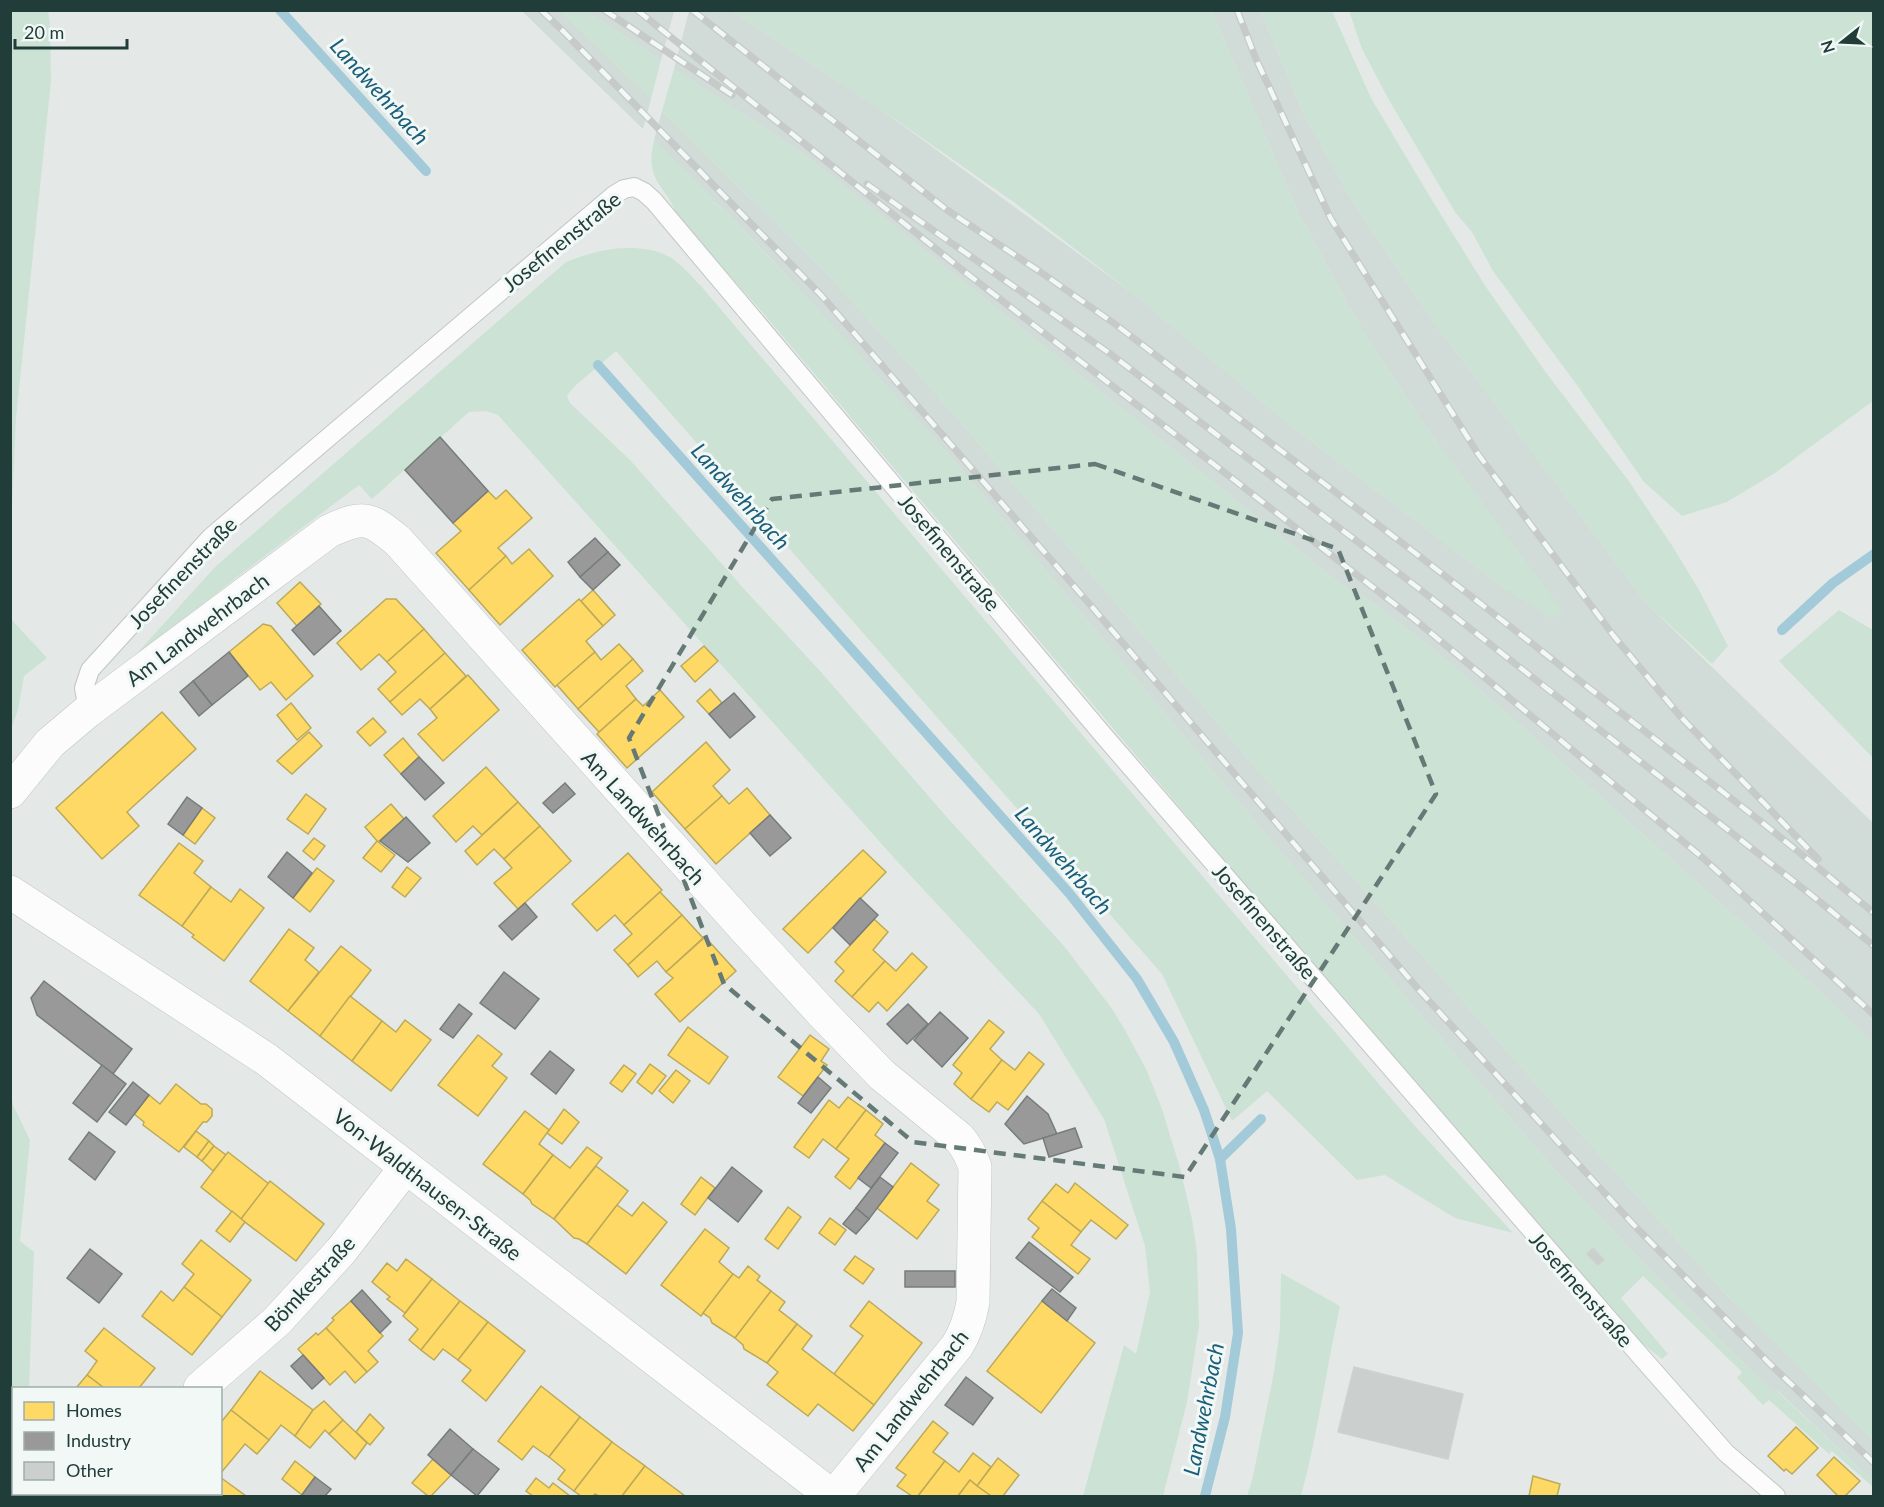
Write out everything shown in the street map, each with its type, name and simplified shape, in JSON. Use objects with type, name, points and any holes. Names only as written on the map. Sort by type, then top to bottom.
[{"type":"street","name":"Am Landwehrbach","points":[[10,792],[50,743],[87,711],[329,531],[348,522],[362,519],[379,526],[398,541],[823,1014],[882,1075],[968,1147],[975,1167],[973,1302],[965,1334],[833,1497]]},
{"type":"street","name":"Von-Waldthausen-Straße","points":[[10,892],[266,1059],[833,1497]]},
{"type":"street","name":"Bömkestraße","points":[[202,1387],[277,1321],[341,1251],[406,1167]]},
{"type":"lane","name":"Josefinenstraße","points":[[87,711],[84,688],[90,670],[211,537],[614,195],[624,189],[634,187],[654,201],[1104,736],[1643,1359],[1726,1453],[1776,1497]]},
{"type":"highlighted area","points":[[1095,464],[1338,549],[1436,794],[1185,1177],[913,1142],[724,984],[629,738],[772,499]]},
{"type":"shaded area","points":[[522,11],[560,11],[651,99],[643,129]]},
{"type":"shaded area","points":[[586,11],[674,11],[661,60]]},
{"type":"shaded area","points":[[689,11],[731,11],[879,108],[1131,292],[1285,421],[1505,589],[1562,611],[1420,419],[1357,321],[1297,210],[1212,11],[1261,11],[1304,115],[1360,214],[1438,328],[1647,604],[1873,823],[1873,1043],[1827,998],[1449,662],[1378,606],[1337,581],[805,155],[674,69]]},
{"type":"shaded area","points":[[662,111],[827,274],[920,376],[1252,764],[1569,1121],[1724,1292],[1873,1440],[1873,1481],[1778,1391],[1775,1393],[1677,1298],[1556,1171],[1278,849],[947,452],[774,262],[722,207],[711,201],[654,140]]},
{"type":"green space","points":[[11,10],[48,11],[51,81],[16,418],[11,528]]},
{"type":"green space","points":[[560,11],[586,11],[661,60],[651,99]]},
{"type":"green space","points":[[731,11],[1212,11],[1297,210],[1357,321],[1420,419],[1563,611],[1553,619],[1505,589],[1285,421],[1131,292],[1015,203],[879,108]]},
{"type":"green space","points":[[1261,11],[1332,11],[1371,98],[1486,287],[1547,374],[1628,480],[1699,590],[1728,646],[1712,664],[1647,604],[1438,328],[1360,214],[1304,115]]},
{"type":"green space","points":[[1349,11],[1873,11],[1873,401],[1775,473],[1727,502],[1682,516],[1644,482],[1579,388],[1493,271],[1472,232],[1455,212],[1389,100],[1362,49]]},
{"type":"green space","points":[[674,69],[805,155],[1337,581],[1378,606],[1449,662],[1827,998],[1873,1043],[1873,1440],[1724,1292],[1569,1121],[1252,764],[920,376],[827,274],[662,111]]},
{"type":"green space","points":[[654,140],[715,199],[711,202],[722,207],[947,452],[1278,849],[1556,1171],[1677,1298],[1775,1393],[1777,1391],[1873,1481],[1873,1487],[1832,1451],[1829,1454],[1769,1400],[1763,1405],[1737,1378],[1742,1372],[1643,1276],[1621,1298],[1668,1354],[1662,1359],[1621,1327],[763,313],[678,217],[654,175],[652,154]]},
{"type":"green space","points":[[634,248],[656,251],[665,255],[686,270],[701,286],[1413,1124],[1513,1233],[1455,1218],[1385,1175],[1357,1180],[1267,1091],[1232,1121],[1162,974],[616,351],[575,386],[567,397],[570,403],[630,460],[1064,946],[1110,1006],[1147,1071],[1162,1109],[1180,1168],[1197,1253],[1199,1326],[1187,1402],[1163,1496],[1083,1496],[1124,1345],[1136,1354],[1150,1292],[1145,1246],[1104,1119],[1039,1014],[896,860],[498,415],[486,411],[469,412],[372,499],[359,485],[130,661],[216,566],[566,262],[600,251]]},
{"type":"green space","points":[[1839,610],[1873,630],[1873,758],[1779,661]]},
{"type":"green space","points":[[11,619],[47,658],[24,676],[18,710],[11,729]]},
{"type":"green space","points":[[10,1092],[13,1105],[30,1140],[20,1241],[34,1252],[29,1387],[12,1387],[12,1495],[31,1496],[11,1496]]},
{"type":"green space","points":[[1281,1273],[1340,1306],[1301,1496],[1247,1496],[1274,1372],[1280,1328]]},
{"type":"building: Homes","points":[[506,490],[532,518],[498,548],[506,556],[469,590],[436,553],[461,531],[453,523],[488,491],[496,499]]},
{"type":"building: Homes","points":[[529,549],[553,576],[500,625],[469,590],[506,556],[512,564]]},
{"type":"building: Homes","points":[[300,582],[321,604],[297,626],[277,603]]},
{"type":"building: Homes","points":[[593,590],[615,615],[603,626],[581,601]]},
{"type":"building: Homes","points":[[386,599],[396,599],[424,629],[387,662],[379,654],[361,670],[337,643]]},
{"type":"building: Homes","points":[[579,599],[603,626],[586,641],[595,652],[555,687],[522,650]]},
{"type":"building: Homes","points":[[263,624],[271,626],[313,676],[286,700],[271,682],[260,690],[229,652]]},
{"type":"building: Homes","points":[[424,629],[445,653],[390,702],[378,689],[396,672],[387,662]]},
{"type":"building: Homes","points":[[619,644],[633,659],[578,709],[557,685],[595,652],[601,660]]},
{"type":"building: Homes","points":[[704,646],[718,661],[695,682],[681,666]]},
{"type":"building: Homes","points":[[445,653],[466,676],[430,709],[420,699],[402,715],[390,702]]},
{"type":"building: Homes","points":[[633,659],[643,671],[626,686],[636,699],[599,732],[578,709]]},
{"type":"building: Homes","points":[[468,675],[499,710],[443,761],[418,734],[437,718],[430,709]]},
{"type":"building: Homes","points":[[710,689],[722,703],[709,714],[697,701]]},
{"type":"building: Homes","points":[[660,690],[684,717],[627,768],[597,734],[636,699],[643,706]]},
{"type":"building: Homes","points":[[291,703],[311,728],[297,740],[277,715]]},
{"type":"building: Homes","points":[[162,712],[196,749],[127,812],[139,826],[102,859],[56,808]]},
{"type":"building: Homes","points":[[373,718],[386,732],[370,746],[357,732]]},
{"type":"building: Homes","points":[[309,732],[322,746],[292,774],[277,761]]},
{"type":"building: Homes","points":[[403,738],[419,757],[401,774],[384,755]]},
{"type":"building: Homes","points":[[706,742],[730,770],[713,786],[722,796],[685,829],[652,792]]},
{"type":"building: Homes","points":[[486,767],[518,802],[482,835],[473,826],[456,842],[433,816]]},
{"type":"building: Homes","points":[[747,788],[770,815],[716,864],[685,829],[722,796],[729,804]]},
{"type":"building: Homes","points":[[306,794],[326,809],[308,834],[287,819]]},
{"type":"building: Homes","points":[[518,802],[540,826],[504,859],[494,849],[477,865],[465,851]]},
{"type":"building: Homes","points":[[391,804],[404,819],[378,842],[365,827]]},
{"type":"building: Homes","points":[[202,808],[215,818],[195,844],[183,835]]},
{"type":"building: Homes","points":[[540,826],[571,861],[518,909],[494,883],[512,868],[504,859]]},
{"type":"building: Homes","points":[[314,838],[325,846],[314,860],[303,851]]},
{"type":"building: Homes","points":[[377,841],[395,855],[381,872],[363,858]]},
{"type":"building: Homes","points":[[179,843],[203,861],[194,873],[211,887],[182,926],[139,895]]},
{"type":"building: Homes","points":[[863,850],[886,872],[808,953],[783,929]]},
{"type":"building: Homes","points":[[628,853],[662,890],[624,925],[615,915],[597,931],[572,904]]},
{"type":"building: Homes","points":[[407,867],[421,878],[405,897],[392,887]]},
{"type":"building: Homes","points":[[317,868],[334,881],[310,912],[293,898]]},
{"type":"building: Homes","points":[[211,887],[231,902],[240,889],[264,908],[224,961],[192,937],[194,935],[182,926]]},
{"type":"building: Homes","points":[[660,892],[682,915],[628,965],[614,950],[632,934],[624,925]]},
{"type":"building: Homes","points":[[682,915],[703,938],[666,972],[657,961],[638,977],[628,965]]},
{"type":"building: Homes","points":[[874,919],[888,932],[873,950],[885,961],[852,997],[835,981],[844,971],[835,962]]},
{"type":"building: Homes","points":[[289,929],[314,948],[305,960],[319,972],[288,1011],[250,981]]},
{"type":"building: Homes","points":[[705,937],[736,971],[680,1022],[655,994],[673,978],[666,972]]},
{"type":"building: Homes","points":[[341,946],[371,970],[320,1036],[288,1011]]},
{"type":"building: Homes","points":[[912,953],[927,967],[887,1011],[878,1002],[869,1012],[852,997],[885,961],[896,971]]},
{"type":"building: Homes","points":[[350,996],[382,1021],[352,1061],[320,1036]]},
{"type":"building: Homes","points":[[405,1020],[431,1040],[391,1091],[352,1061],[382,1021],[396,1032]]},
{"type":"building: Homes","points":[[989,1020],[1004,1032],[990,1049],[1002,1060],[971,1099],[954,1084],[962,1073],[953,1065]]},
{"type":"building: Homes","points":[[688,1027],[728,1057],[709,1084],[668,1055]]},
{"type":"building: Homes","points":[[478,1035],[502,1054],[492,1066],[507,1078],[478,1116],[438,1085]]},
{"type":"building: Homes","points":[[810,1035],[829,1049],[821,1061],[827,1065],[803,1096],[778,1077]]},
{"type":"building: Homes","points":[[1029,1052],[1044,1064],[1008,1110],[997,1102],[989,1112],[971,1099],[1002,1060],[1015,1070]]},
{"type":"building: Homes","points":[[650,1064],[666,1076],[652,1094],[637,1082]]},
{"type":"building: Homes","points":[[624,1065],[636,1074],[622,1092],[610,1083]]},
{"type":"building: Homes","points":[[676,1070],[690,1081],[673,1103],[659,1091]]},
{"type":"building: Homes","points":[[176,1084],[201,1104],[206,1104],[212,1109],[212,1116],[207,1122],[203,1122],[179,1152],[143,1125],[144,1122],[134,1114],[149,1095],[160,1104]]},
{"type":"building: Homes","points":[[848,1097],[866,1110],[836,1149],[823,1139],[809,1158],[794,1147],[829,1100],[839,1108]]},
{"type":"building: Homes","points":[[564,1109],[579,1122],[562,1144],[547,1133]]},
{"type":"building: Homes","points":[[866,1110],[883,1124],[875,1135],[885,1143],[850,1189],[835,1177],[849,1159],[836,1149]]},
{"type":"building: Homes","points":[[525,1111],[549,1130],[539,1144],[553,1155],[523,1194],[483,1164]]},
{"type":"building: Homes","points":[[196,1131],[209,1141],[197,1157],[184,1147]]},
{"type":"building: Homes","points":[[209,1141],[214,1146],[202,1161],[197,1157]]},
{"type":"building: Homes","points":[[214,1146],[226,1155],[213,1171],[202,1161]]},
{"type":"building: Homes","points":[[587,1147],[602,1158],[554,1219],[532,1204],[523,1194],[553,1155],[570,1168]]},
{"type":"building: Homes","points":[[228,1152],[269,1184],[241,1219],[201,1187]]},
{"type":"building: Homes","points":[[911,1163],[939,1185],[927,1201],[939,1210],[917,1239],[877,1208]]},
{"type":"building: Homes","points":[[596,1166],[628,1191],[587,1244],[574,1238],[554,1219]]},
{"type":"building: Homes","points":[[701,1177],[715,1188],[695,1215],[681,1204]]},
{"type":"building: Homes","points":[[270,1181],[324,1224],[296,1261],[241,1219]]},
{"type":"building: Homes","points":[[1075,1183],[1128,1225],[1116,1239],[1091,1220],[1081,1232],[1042,1201],[1056,1184],[1068,1193]]},
{"type":"building: Homes","points":[[1042,1201],[1081,1232],[1071,1245],[1090,1259],[1078,1274],[1032,1237],[1039,1228],[1028,1219]]},
{"type":"building: Homes","points":[[643,1202],[667,1222],[626,1274],[587,1244],[617,1205],[632,1216]]},
{"type":"building: Homes","points":[[788,1207],[801,1217],[778,1249],[765,1239]]},
{"type":"building: Homes","points":[[232,1211],[245,1222],[230,1242],[216,1231]]},
{"type":"building: Homes","points":[[830,1218],[846,1230],[835,1245],[819,1233]]},
{"type":"building: Homes","points":[[705,1229],[729,1248],[719,1262],[733,1274],[701,1316],[661,1285]]},
{"type":"building: Homes","points":[[201,1240],[251,1280],[222,1317],[184,1287],[194,1274],[182,1264]]},
{"type":"building: Homes","points":[[855,1256],[874,1269],[863,1284],[844,1270]]},
{"type":"building: Homes","points":[[406,1259],[432,1279],[405,1313],[387,1299],[390,1297],[372,1282],[387,1263],[397,1271]]},
{"type":"building: Homes","points":[[748,1266],[760,1276],[757,1280],[771,1291],[735,1338],[712,1323],[710,1318],[703,1313],[733,1274],[739,1278]]},
{"type":"building: Homes","points":[[432,1279],[460,1301],[421,1350],[409,1340],[418,1329],[403,1316]]},
{"type":"building: Homes","points":[[184,1287],[222,1317],[192,1355],[142,1316],[161,1291],[173,1301]]},
{"type":"building: Homes","points":[[771,1291],[785,1302],[779,1310],[797,1324],[767,1363],[744,1349],[735,1338]]},
{"type":"building: Homes","points":[[351,1301],[383,1336],[368,1351],[378,1362],[367,1372],[326,1328],[334,1320],[332,1318]]},
{"type":"building: Homes","points":[[460,1301],[488,1322],[458,1360],[443,1349],[434,1360],[421,1350]]},
{"type":"building: Homes","points":[[869,1301],[922,1343],[874,1405],[834,1374],[863,1336],[850,1326]]},
{"type":"building: Homes","points":[[1042,1301],[1095,1343],[1041,1413],[987,1371]]},
{"type":"building: Homes","points":[[488,1322],[525,1351],[486,1401],[462,1381],[471,1370],[458,1360]]},
{"type":"building: Homes","points":[[797,1324],[812,1336],[802,1349],[874,1405],[853,1431],[818,1404],[808,1416],[767,1385],[778,1372],[767,1363]]},
{"type":"building: Homes","points":[[104,1328],[155,1368],[140,1387],[103,1387],[87,1375],[97,1361],[85,1351]]},
{"type":"building: Homes","points":[[326,1328],[367,1372],[355,1383],[345,1371],[330,1385],[298,1349],[316,1333],[318,1335]]},
{"type":"building: Homes","points":[[260,1371],[313,1410],[295,1436],[281,1425],[269,1440],[231,1410]]},
{"type":"building: Homes","points":[[87,1375],[103,1387],[77,1387]]},
{"type":"building: Homes","points":[[541,1386],[580,1417],[549,1457],[533,1446],[522,1460],[498,1441]]},
{"type":"building: Homes","points":[[324,1401],[343,1420],[329,1434],[325,1430],[310,1448],[295,1436],[313,1410]]},
{"type":"building: Homes","points":[[231,1410],[269,1440],[257,1454],[245,1444],[222,1472],[222,1421]]},
{"type":"building: Homes","points":[[370,1414],[384,1428],[370,1445],[356,1432]]},
{"type":"building: Homes","points":[[580,1417],[612,1442],[574,1491],[558,1479],[565,1470],[549,1457]]},
{"type":"building: Homes","points":[[343,1420],[367,1443],[355,1459],[329,1434]]},
{"type":"building: Homes","points":[[933,1421],[948,1433],[933,1452],[945,1461],[918,1496],[912,1496],[897,1486],[906,1475],[896,1468]]},
{"type":"building: Homes","points":[[1796,1427],[1818,1448],[1792,1474],[1786,1469],[1784,1471],[1768,1456]]},
{"type":"building: Homes","points":[[612,1442],[645,1466],[622,1496],[595,1494],[581,1496],[574,1491]]},
{"type":"building: Homes","points":[[973,1453],[991,1467],[977,1486],[970,1480],[958,1496],[918,1496],[945,1461],[959,1472]]},
{"type":"building: Homes","points":[[1834,1457],[1860,1481],[1845,1496],[1838,1496],[1817,1475]]},
{"type":"building: Homes","points":[[998,1458],[1019,1475],[1003,1496],[991,1496],[977,1486]]},
{"type":"building: Homes","points":[[433,1459],[451,1475],[431,1496],[428,1496],[412,1483]]},
{"type":"building: Homes","points":[[295,1461],[315,1477],[302,1495],[282,1479]]},
{"type":"building: Homes","points":[[645,1466],[685,1496],[622,1496]]},
{"type":"building: Homes","points":[[1533,1476],[1560,1484],[1557,1496],[1529,1496]]},
{"type":"building: Homes","points":[[222,1478],[246,1496],[163,1495],[222,1495]]},
{"type":"building: Homes","points":[[536,1478],[549,1488],[553,1483],[570,1496],[533,1496],[526,1491]]},
{"type":"building: Homes","points":[[970,1480],[977,1486],[991,1496],[958,1496]]},
{"type":"building: Industry","points":[[440,437],[488,491],[453,523],[405,470]]},
{"type":"building: Industry","points":[[595,538],[608,552],[580,577],[568,562]]},
{"type":"building: Industry","points":[[608,552],[620,565],[593,590],[580,577]]},
{"type":"building: Industry","points":[[319,606],[341,631],[314,655],[292,630]]},
{"type":"building: Industry","points":[[229,652],[248,676],[212,705],[193,681]]},
{"type":"building: Industry","points":[[193,681],[212,705],[199,716],[180,692]]},
{"type":"building: Industry","points":[[734,693],[755,717],[730,738],[709,714]]},
{"type":"building: Industry","points":[[419,757],[444,783],[425,800],[401,774]]},
{"type":"building: Industry","points":[[565,783],[575,794],[553,813],[543,803]]},
{"type":"building: Industry","points":[[187,797],[202,808],[183,835],[168,824]]},
{"type":"building: Industry","points":[[770,815],[791,838],[770,856],[750,833]]},
{"type":"building: Industry","points":[[406,817],[430,843],[408,862],[380,841]]},
{"type":"building: Industry","points":[[287,852],[312,873],[293,898],[268,877]]},
{"type":"building: Industry","points":[[860,898],[878,915],[850,945],[833,928]]},
{"type":"building: Industry","points":[[525,903],[537,917],[512,940],[499,926]]},
{"type":"building: Industry","points":[[504,972],[539,999],[515,1029],[480,1003]]},
{"type":"building: Industry","points":[[44,981],[132,1049],[113,1074],[37,1015],[31,998]]},
{"type":"building: Industry","points":[[459,1004],[472,1014],[453,1038],[440,1029]]},
{"type":"building: Industry","points":[[908,1004],[928,1024],[907,1044],[887,1024]]},
{"type":"building: Industry","points":[[940,1012],[968,1038],[942,1067],[914,1040]]},
{"type":"building: Industry","points":[[550,1051],[574,1070],[556,1094],[531,1074]]},
{"type":"building: Industry","points":[[102,1065],[126,1084],[97,1122],[73,1103]]},
{"type":"building: Industry","points":[[818,1077],[831,1088],[811,1113],[798,1103]]},
{"type":"building: Industry","points":[[133,1082],[149,1095],[126,1125],[109,1112]]},
{"type":"building: Industry","points":[[1027,1096],[1048,1114],[1057,1134],[1024,1144],[1005,1124]]},
{"type":"building: Industry","points":[[1075,1128],[1082,1147],[1049,1157],[1043,1138]]},
{"type":"building: Industry","points":[[89,1132],[115,1152],[95,1180],[69,1159]]},
{"type":"building: Industry","points":[[885,1143],[898,1153],[871,1188],[858,1178]]},
{"type":"building: Industry","points":[[732,1167],[762,1191],[738,1222],[708,1198]]},
{"type":"building: Industry","points":[[880,1177],[893,1187],[869,1219],[856,1208]]},
{"type":"building: Industry","points":[[856,1208],[869,1219],[856,1234],[843,1224]]},
{"type":"building: Industry","points":[[1029,1242],[1073,1277],[1060,1292],[1016,1258]]},
{"type":"building: Industry","points":[[90,1249],[122,1274],[99,1303],[67,1278]]},
{"type":"building: Industry","points":[[905,1271],[955,1271],[955,1287],[905,1287]]},
{"type":"building: Industry","points":[[1052,1289],[1076,1308],[1067,1321],[1042,1301]]},
{"type":"building: Industry","points":[[362,1290],[391,1322],[380,1333],[351,1301]]},
{"type":"building: Industry","points":[[303,1355],[324,1378],[312,1389],[291,1366]]},
{"type":"building: Industry","points":[[966,1377],[993,1398],[973,1425],[945,1405]]},
{"type":"building: Industry","points":[[450,1429],[473,1449],[451,1475],[428,1455]]},
{"type":"building: Industry","points":[[473,1449],[499,1469],[477,1496],[451,1475]]},
{"type":"building: Industry","points":[[315,1477],[331,1489],[325,1496],[301,1496]]},
{"type":"building: Other","points":[[1593,1248],[1604,1260],[1598,1265],[1587,1254]]},
{"type":"building: Other","points":[[1354,1367],[1463,1394],[1448,1459],[1338,1432]]},
{"type":"waterway","name":"Landwehrbach","points":[[280,10],[426,171]]},
{"type":"waterway","name":"Landwehrbach","points":[[598,365],[1069,893],[1137,979],[1174,1042],[1204,1110],[1220,1159],[1231,1229],[1238,1333],[1225,1417],[1205,1496]]},
{"type":"waterway","points":[[1782,630],[1833,583],[1874,554]]},
{"type":"waterway","points":[[1220,1159],[1261,1119]]},
{"type":"railway","points":[[541,10],[821,295],[1093,608],[1419,990],[1633,1224],[1769,1363],[1874,1463]]},
{"type":"railway","points":[[604,10],[732,95]]},
{"type":"railway","points":[[637,10],[965,272],[1414,619],[1703,858],[1874,1015]]},
{"type":"railway","points":[[692,10],[947,210],[1115,324],[1427,562],[1759,820],[1874,913]]},
{"type":"railway","points":[[1237,10],[1256,59],[1331,219],[1478,454],[1613,635],[1680,716],[1818,859]]},
{"type":"railway","points":[[867,184],[1112,355],[1417,587],[1874,946]]}]
